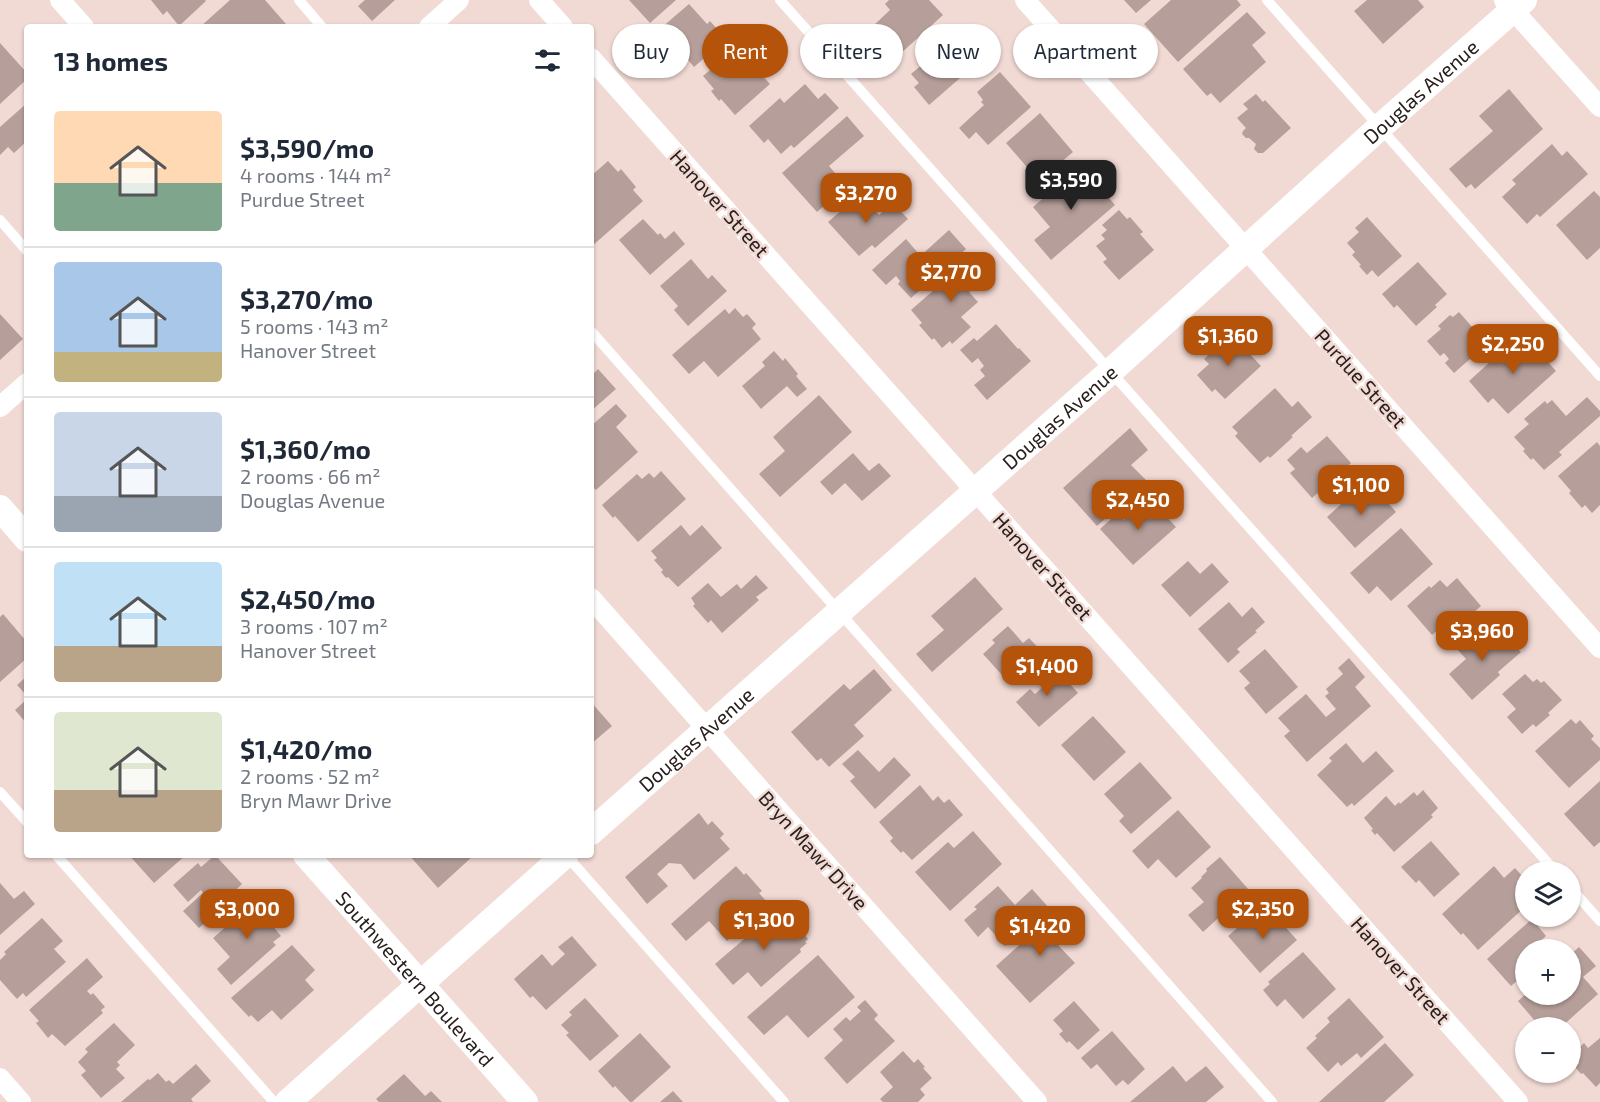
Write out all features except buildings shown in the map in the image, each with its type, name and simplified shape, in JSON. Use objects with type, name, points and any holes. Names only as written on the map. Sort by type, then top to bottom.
[{"type":"street","points":[[60,0],[81,24]]},
{"type":"street","points":[[432,24],[459,0]]},
{"type":"street","points":[[539,0],[560,24]]},
{"type":"street","name":"Purdue Street","points":[[1025,0],[1600,648]]},
{"type":"street","points":[[1513,3],[1600,107]]},
{"type":"street","name":"Douglas Avenue","points":[[594,829],[1111,371],[1513,3]]},
{"type":"street","name":"Hanover Street","points":[[594,61],[1518,1102]]},
{"type":"street","points":[[0,407],[24,386]]},
{"type":"street","points":[[0,508],[24,536]]},
{"type":"street","name":"Bryn Mawr Drive","points":[[594,601],[1037,1102]]},
{"type":"street","name":"Southwestern Boulevard","points":[[309,858],[525,1102]]},
{"type":"street","points":[[288,1102],[563,858]]},
{"type":"street","points":[[0,1078],[21,1102]]},
{"type":"lane","points":[[299,0],[319,24]]},
{"type":"lane","points":[[780,0],[1546,861]]},
{"type":"lane","points":[[1267,0],[1600,376]]},
{"type":"lane","points":[[0,220],[24,248]]},
{"type":"lane","points":[[594,334],[1272,1102]]},
{"type":"lane","points":[[0,792],[24,819]]},
{"type":"lane","points":[[59,858],[274,1102]]},
{"type":"lane","points":[[569,858],[784,1102]]},
{"type":"lane","points":[[1581,899],[1600,921]]}]
